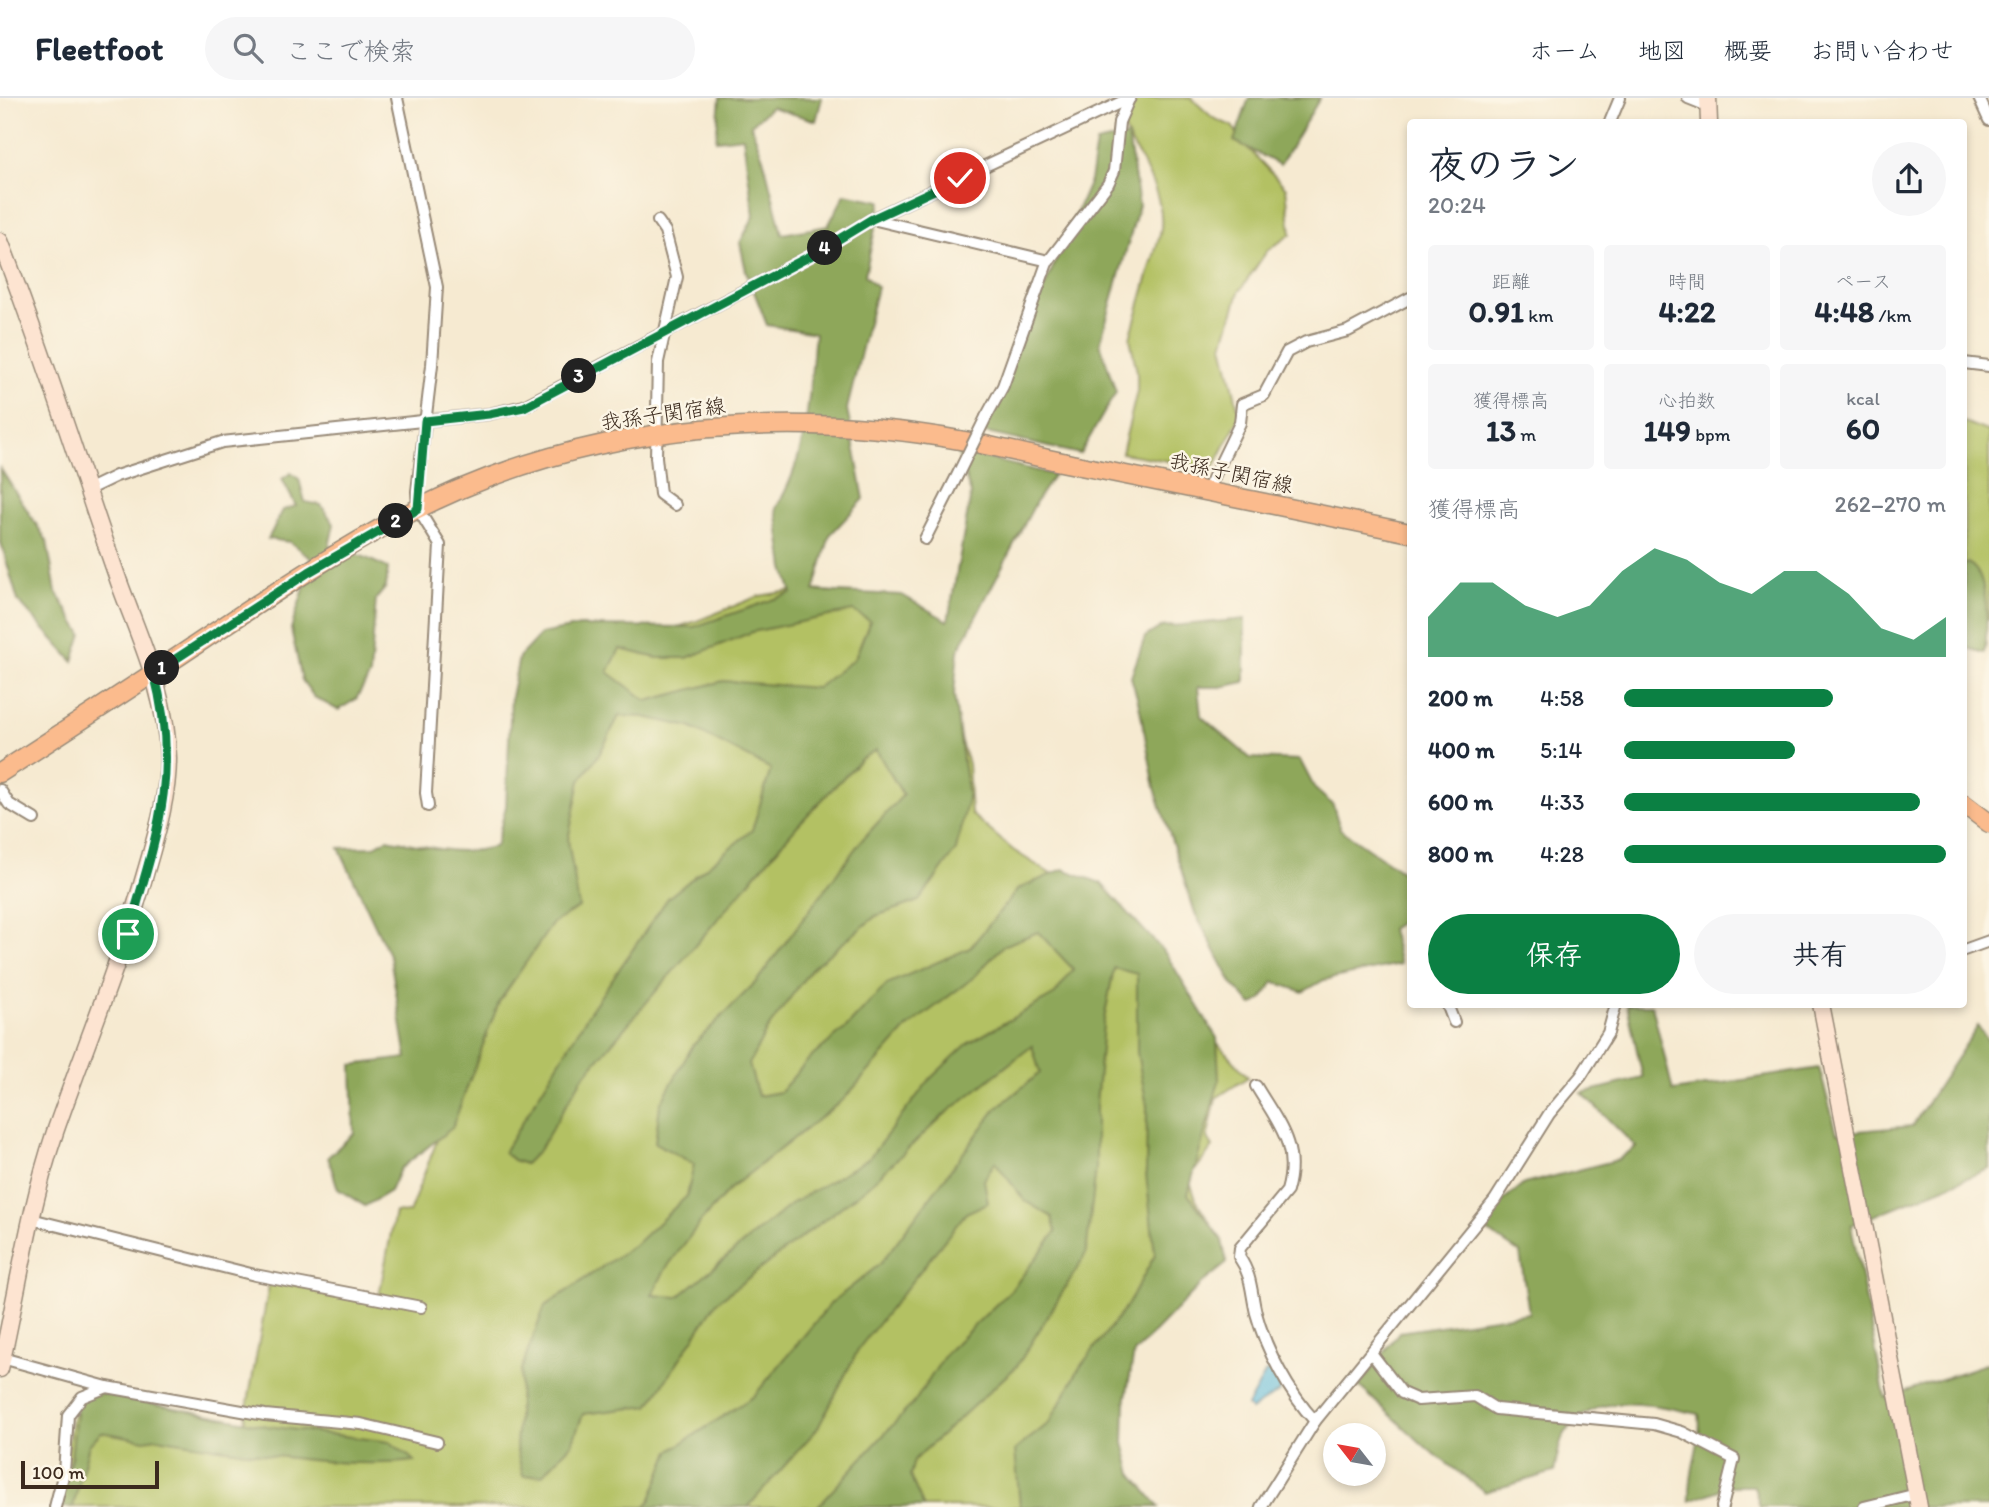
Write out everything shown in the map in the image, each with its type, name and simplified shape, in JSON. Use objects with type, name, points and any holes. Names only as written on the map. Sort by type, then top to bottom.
[{"type":"main road","name":"我孫子関宿線","points":[[0,773],[309,572],[418,509],[538,460],[658,434],[803,424],[884,430],[963,441],[1407,532]]},
{"type":"main road","points":[[1967,806],[1989,823]]},
{"type":"street","points":[[397,98],[437,287],[418,509],[440,545],[426,793],[428,806]]},
{"type":"street","points":[[89,489],[116,476],[222,442],[489,414],[524,407],[667,329],[816,253],[872,219],[1130,98]]},
{"type":"street","points":[[926,539],[1003,386],[1049,261],[1108,184],[1114,171],[1119,122],[1130,98]]},
{"type":"street","points":[[1611,119],[1620,98]]},
{"type":"street","points":[[1688,98],[1708,109]]},
{"type":"street","points":[[1979,98],[1989,120]]},
{"type":"street","points":[[872,219],[1049,261]]},
{"type":"street","points":[[658,221],[665,231],[677,276],[659,362],[656,457],[660,494],[675,505]]},
{"type":"street","points":[[0,241],[37,336],[154,673],[167,735],[166,784],[158,830],[128,934],[54,1135],[31,1219],[2,1355],[107,1387],[265,1415],[361,1424],[436,1442]]},
{"type":"street","points":[[1207,491],[1241,423],[1242,404],[1264,395],[1287,352],[1306,342],[1348,331],[1407,300]]},
{"type":"street","points":[[1967,363],[1989,366]]},
{"type":"street","points":[[0,790],[9,804],[34,819]]},
{"type":"street","points":[[1967,949],[1989,941]]},
{"type":"street","points":[[1449,1008],[1454,1022]]},
{"type":"street","points":[[1261,1507],[1315,1421],[1495,1200],[1549,1114],[1581,1076],[1608,1032],[1615,1008]]},
{"type":"street","points":[[1822,1008],[1918,1501],[1864,1507]]},
{"type":"street","points":[[1256,1086],[1290,1144],[1290,1179],[1287,1191],[1240,1248],[1239,1257],[1247,1268],[1256,1312],[1267,1342],[1293,1394],[1315,1421]]},
{"type":"street","points":[[31,1219],[255,1275],[421,1307]]},
{"type":"street","points":[[1372,1354],[1402,1393],[1418,1400],[1475,1396],[1496,1409],[1654,1424],[1682,1432],[1734,1459],[1722,1507]]},
{"type":"street","points":[[55,1507],[64,1472],[68,1415],[82,1397],[107,1387]]},
{"type":"green space","points":[[720,98],[822,98],[816,121],[771,107],[751,125],[764,161],[782,234],[828,226],[845,194],[881,201],[865,275],[877,287],[847,409],[864,499],[830,535],[814,591],[902,595],[948,621],[971,494],[957,451],[1054,475],[1037,500],[958,651],[954,694],[968,798],[956,850],[919,901],[876,916],[812,968],[766,1031],[749,1064],[758,1096],[780,1092],[809,1059],[847,1027],[887,984],[970,948],[1018,889],[1063,869],[1101,883],[1166,954],[1217,1038],[1219,1081],[1188,1194],[1222,1240],[1227,1263],[1201,1284],[1134,1353],[1125,1403],[1124,1443],[1132,1474],[1159,1507],[1020,1507],[1015,1450],[1049,1423],[1080,1367],[1128,1304],[1155,1255],[1146,1174],[1147,1106],[1137,1053],[1137,974],[1114,968],[1103,1025],[1096,1105],[1096,1169],[1086,1254],[1017,1366],[914,1460],[910,1476],[924,1507],[817,1507],[915,1401],[947,1352],[1012,1289],[1056,1232],[1052,1217],[1025,1201],[995,1162],[984,1180],[988,1203],[966,1213],[859,1348],[818,1428],[748,1507],[644,1507],[650,1501],[670,1451],[754,1396],[831,1303],[880,1264],[997,1108],[1040,1073],[1032,1046],[944,1115],[866,1188],[717,1302],[649,1406],[583,1414],[572,1444],[542,1475],[523,1476],[516,1447],[521,1370],[545,1306],[637,1243],[687,1196],[694,1164],[655,1143],[660,1104],[693,1045],[756,982],[861,841],[903,795],[876,750],[861,759],[797,826],[582,1078],[540,1149],[525,1164],[513,1160],[504,1152],[589,1013],[668,898],[752,830],[771,769],[690,727],[644,717],[619,716],[600,753],[580,781],[568,840],[579,907],[553,923],[499,1002],[452,1128],[400,1169],[390,1191],[365,1206],[338,1189],[328,1157],[354,1133],[352,1065],[407,1058],[390,957],[339,848],[373,847],[387,839],[455,851],[496,846],[506,806],[511,697],[519,657],[541,634],[580,626],[694,627],[792,593],[784,568],[776,508],[795,467],[806,423],[815,333],[767,325],[746,271],[740,243],[754,216],[743,137],[716,140]],"holes":[[[853,611],[870,621],[855,658],[817,688],[723,681],[647,701],[608,672],[620,649],[657,658],[687,658],[752,632]],[[1038,932],[1073,969],[1055,994],[967,1044],[931,1078],[869,1158],[791,1204],[678,1297],[652,1295],[665,1270],[702,1220],[732,1187],[844,1099],[908,1027],[973,978],[1003,946]]]},
{"type":"green space","points":[[1139,98],[1191,98],[1213,118],[1232,126],[1247,147],[1286,188],[1291,234],[1267,251],[1239,292],[1223,345],[1240,416],[1213,469],[1122,453],[1137,391],[1137,372],[1130,338],[1160,234],[1161,220],[1156,191],[1121,125],[1132,101]]},
{"type":"green space","points":[[1249,98],[1320,98],[1280,165],[1234,141]]},
{"type":"green space","points":[[1128,136],[1139,205],[1100,343],[1116,392],[1080,454],[982,432],[1090,181],[1096,143]]},
{"type":"green space","points":[[1967,423],[1989,432],[1989,619],[1967,606]]},
{"type":"green space","points":[[0,468],[47,541],[56,592],[82,634],[73,661],[18,601],[0,539]]},
{"type":"green space","points":[[291,473],[299,479],[305,502],[321,505],[334,524],[329,547],[364,557],[388,568],[386,587],[376,599],[370,675],[356,699],[338,710],[314,697],[302,680],[291,629],[313,560],[290,542],[268,539],[283,510],[296,506],[282,479]]},
{"type":"green space","points":[[1967,563],[1980,577],[1986,602],[1984,653],[1967,648]]},
{"type":"green space","points":[[803,589],[875,596],[955,723],[968,764],[971,814],[1013,850],[1054,876],[1188,1010],[1248,1077],[1216,1098],[1207,1139],[1213,1147],[1189,1178],[1196,1200],[1212,1226],[1133,1312],[1102,1507],[58,1507],[72,1417],[81,1406],[93,1399],[120,1395],[243,1430],[270,1280],[378,1301],[395,1212],[409,1213],[453,1099],[595,652],[697,621],[759,596]]},
{"type":"green space","points":[[1245,619],[1245,682],[1221,687],[1198,687],[1201,716],[1250,758],[1300,760],[1315,789],[1333,805],[1340,829],[1407,875],[1407,918],[1391,929],[1400,964],[1324,980],[1303,992],[1274,982],[1261,1000],[1252,1005],[1233,985],[1195,913],[1155,788],[1139,704],[1131,677],[1145,637],[1161,627]]},
{"type":"green space","points":[[1628,1008],[1653,1008],[1673,1091],[1819,1068],[1837,1133],[1912,1126],[1978,1026],[1989,1042],[1989,1169],[1851,1225],[1885,1398],[1989,1363],[1989,1507],[1760,1507],[1754,1486],[1730,1486],[1690,1501],[1699,1414],[1644,1404],[1608,1405],[1591,1411],[1576,1420],[1564,1435],[1554,1472],[1485,1492],[1429,1450],[1359,1386],[1399,1332],[1529,1313],[1520,1253],[1481,1227],[1498,1205],[1524,1184],[1617,1160],[1636,1147],[1582,1093],[1643,1078]]},
{"type":"green space","points":[[79,1389],[267,1426],[390,1442],[415,1461],[319,1461],[157,1438],[145,1440],[101,1432],[89,1445],[73,1507],[59,1507],[71,1458]]},
{"type":"water","points":[[1274,1370],[1280,1381],[1280,1391],[1251,1410],[1247,1406],[1266,1372]]},
{"type":"route","points":[[128,934],[158,830],[165,795],[167,735],[154,673],[259,603],[376,531],[418,509],[425,421],[524,407],[667,329],[816,253],[872,219],[960,178]]}]
